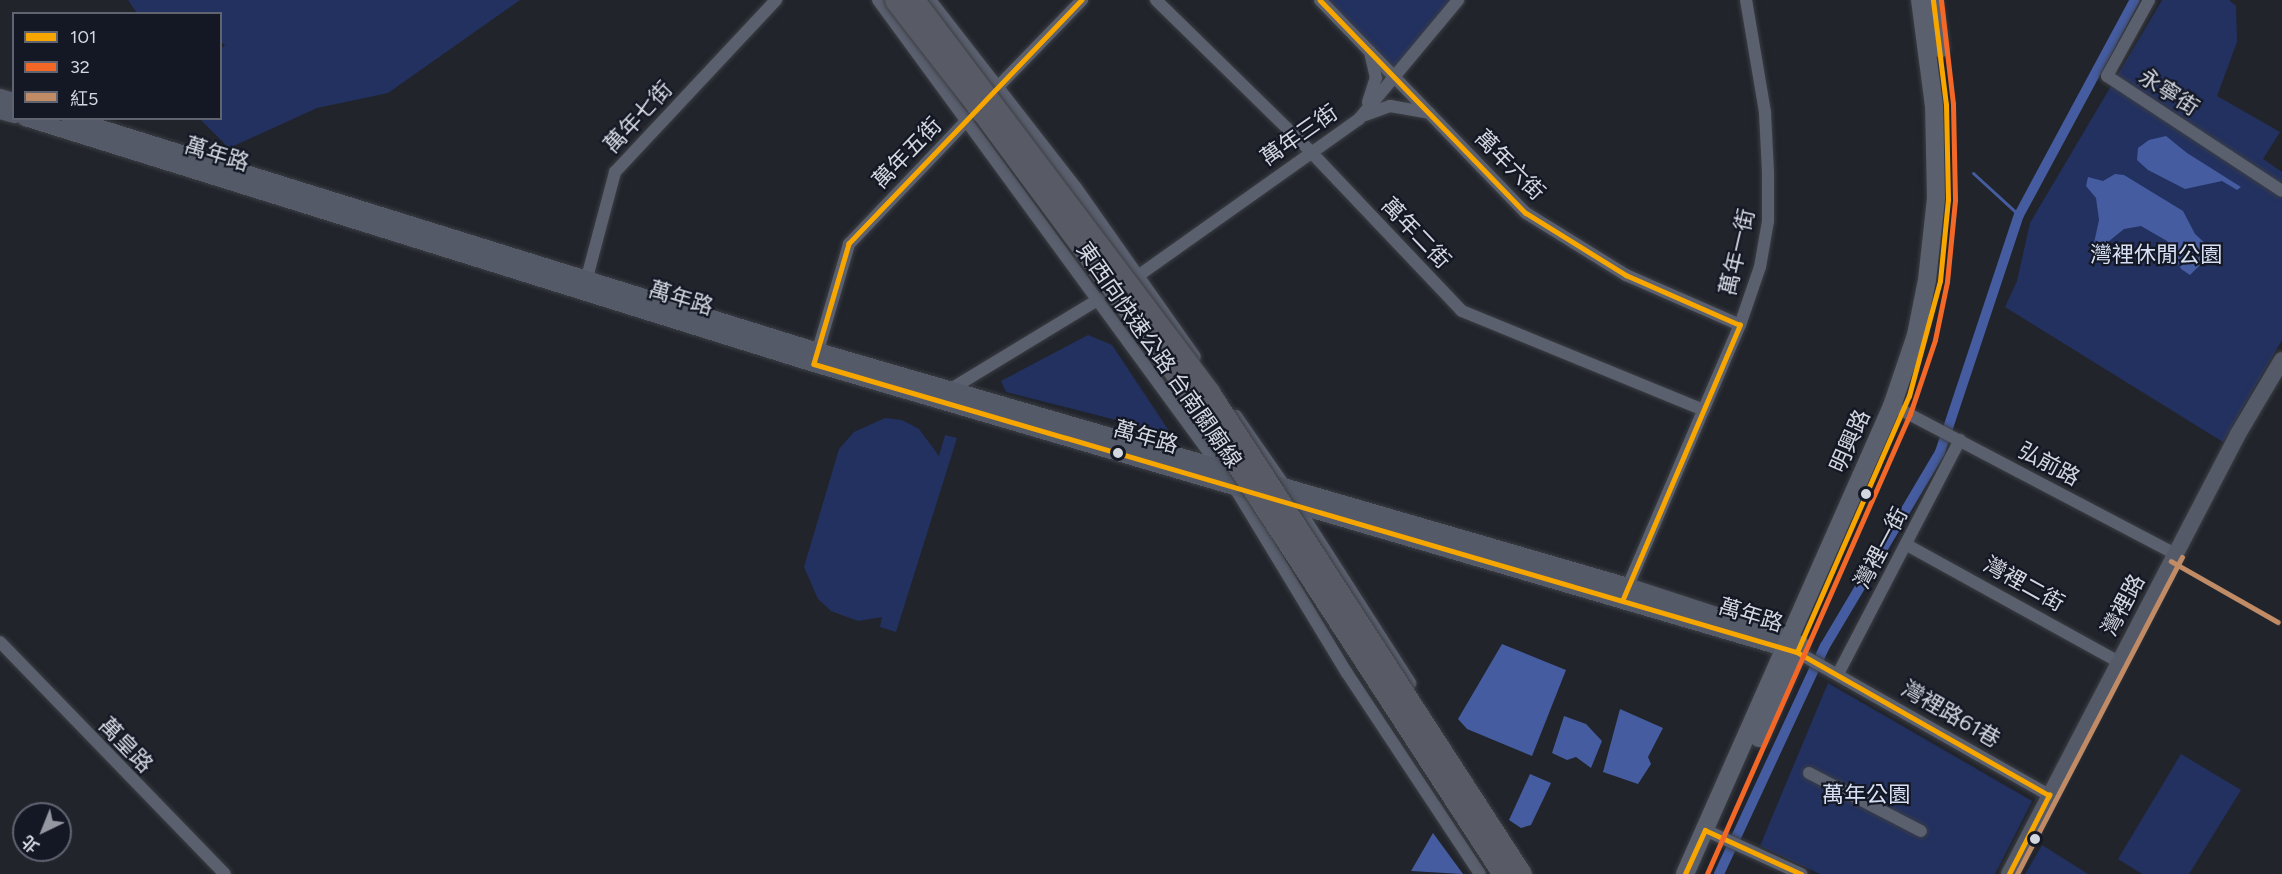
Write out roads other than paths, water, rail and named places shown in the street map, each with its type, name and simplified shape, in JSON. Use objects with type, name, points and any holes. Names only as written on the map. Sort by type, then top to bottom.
[{"type":"highway","name":"東西向快速公路 台南關廟線","points":[[895,0],[982,112],[1197,403],[1503,874]]},
{"type":"highway","name":"東西向快速公路 台南關廟線","points":[[914,0],[993,101],[1209,392],[1521,874]]},
{"type":"main road","name":"明興路","points":[[1795,650],[1898,390],[1928,280],[1936,198],[1934,106],[1920,0]]},
{"type":"main road","name":"明興路","points":[[1699,874],[1795,650],[1903,411],[1935,304],[1948,200],[1946,105],[1933,0]]},
{"type":"main road","name":"明興路","points":[[1685,874],[1716,835]]},
{"type":"street","name":"萬年七街","points":[[585,284],[615,172],[776,0]]},
{"type":"street","points":[[878,0],[968,119],[1234,486],[1347,673],[1480,874]]},
{"type":"street","points":[[930,0],[996,89],[1077,189],[1285,486],[1531,874]]},
{"type":"street","name":"萬年五街","points":[[816,357],[849,244],[1082,0]]},
{"type":"street","name":"萬年二街","points":[[1156,0],[1311,152],[1462,311],[1703,410]]},
{"type":"street","name":"萬年六街","points":[[1320,0],[1526,213],[1626,275],[1740,325]]},
{"type":"street","name":"萬年三街","points":[[1138,276],[1359,119],[1458,0]]},
{"type":"street","name":"萬年一街","points":[[1626,592],[1740,325],[1760,267],[1770,207],[1765,112],[1746,0]]},
{"type":"street","name":"永寧街","points":[[2149,0],[2107,76],[2282,191]]},
{"type":"street","points":[[1359,119],[1376,78],[1369,49]]},
{"type":"street","points":[[1359,119],[1390,106],[1430,113]]},
{"type":"street","name":"萬年路","points":[[32,120],[395,226],[816,357],[944,394],[1219,466],[1626,592],[1795,650]]},
{"type":"street","name":"萬年路","points":[[75,120],[395,226]]},
{"type":"street","points":[[944,394],[1099,299]]},
{"type":"street","name":"灣裡路","points":[[2009,874],[2175,555],[2282,360]]},
{"type":"street","name":"萬年路","points":[[944,394],[1296,505],[1626,592]]},
{"type":"street","name":"弘前路","points":[[1903,411],[2175,555]]},
{"type":"street","name":"灣裡一街","points":[[1835,672],[1907,545],[1960,440]]},
{"type":"street","name":"灣裡二街","points":[[1907,545],[2119,662]]},
{"type":"street","name":"萬皇路","points":[[0,642],[225,874]]},
{"type":"street","name":"灣裡路61巷","points":[[1795,650],[2049,795]]},
{"type":"street","points":[[1809,773],[1921,831]]},
{"type":"street","points":[[1716,835],[1801,874]]},
{"type":"waterway","points":[[1719,874],[1825,646],[1940,452],[2019,215],[2135,0]]},
{"type":"waterway","points":[[1973,173],[2019,215]]},
{"type":"park label","name":"灣裡休閒公園","points":[[2156,255]]},
{"type":"park label","name":"萬年公園","points":[[1866,795]]}]
